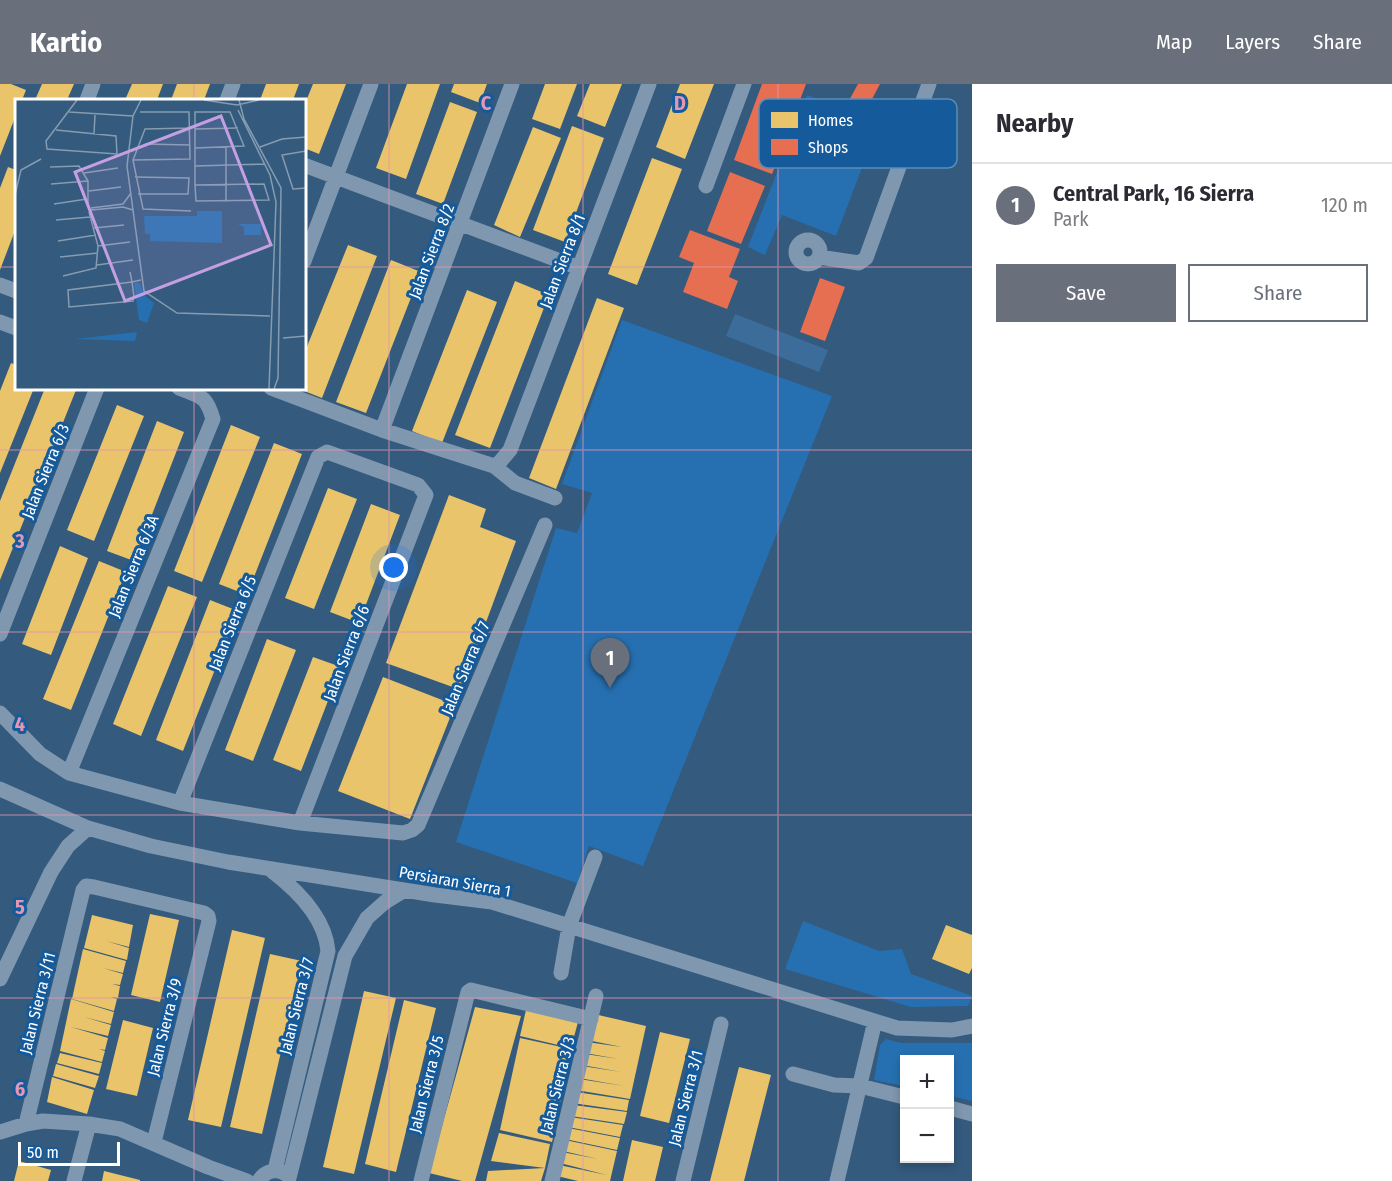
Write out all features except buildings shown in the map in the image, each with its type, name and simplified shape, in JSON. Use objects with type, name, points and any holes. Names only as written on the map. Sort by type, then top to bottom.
[{"type":"street","points":[[87,99],[93,84]]},
{"type":"street","points":[[227,99],[233,84]]},
{"type":"street","points":[[306,256],[371,84]]},
{"type":"street","name":"Jalan Sierra 8/2","points":[[382,430],[512,84]]},
{"type":"street","name":"Jalan Sierra 8/1","points":[[494,466],[500,463],[510,450],[649,84]]},
{"type":"street","points":[[706,186],[744,84]]},
{"type":"street","points":[[924,99],[929,84]]},
{"type":"street","points":[[306,166],[579,268]]},
{"type":"street","points":[[819,257],[859,263],[866,258],[899,168]]},
{"type":"street","points":[[0,285],[15,291]]},
{"type":"street","points":[[0,322],[15,328]]},
{"type":"street","name":"Jalan Sierra 6/3","points":[[0,634],[96,390]]},
{"type":"street","name":"Jalan Sierra 6/3A","points":[[69,773],[213,419],[204,398],[184,390]]},
{"type":"street","points":[[276,390],[382,430],[494,466],[514,483],[555,498]]},
{"type":"street","name":"Jalan Sierra 6/6","points":[[300,823],[426,495],[418,485],[327,452],[318,457]]},
{"type":"street","name":"Jalan Sierra 6/5","points":[[180,803],[318,457]]},
{"type":"street","name":"Jalan Sierra 6/7","points":[[300,823],[403,833],[418,825],[544,525]]},
{"type":"street","points":[[0,713],[40,754],[69,773],[180,803],[300,823]]},
{"type":"street","name":"Persiaran Sierra 1","points":[[0,789],[88,828],[152,846],[270,869],[404,891],[492,902],[897,1028],[952,1030],[972,1026]]},
{"type":"street","points":[[0,979],[51,872],[68,846],[88,828]]},
{"type":"street","points":[[561,973],[569,926],[595,857]]},
{"type":"street","name":"Jalan Sierra 3/7","points":[[270,869],[300,895],[310,909],[327,938],[328,951],[275,1170]]},
{"type":"street","points":[[310,909],[315,876]]},
{"type":"street","name":"Jalan Sierra 3/11","points":[[26,1124],[82,890],[86,886],[93,887],[193,910],[204,913],[208,916],[208,921]]},
{"type":"street","points":[[259,1181],[264,1174],[275,1170],[290,1179],[345,956],[367,918],[375,886]]},
{"type":"street","points":[[367,918],[385,902],[404,891]]},
{"type":"street","name":"Jalan Sierra 3/9","points":[[154,1142],[208,921]]},
{"type":"street","points":[[328,951],[345,956]]},
{"type":"street","name":"Jalan Sierra 3/5","points":[[421,1181],[466,995],[471,990],[591,1019]]},
{"type":"street","name":"Jalan Sierra 3/3","points":[[552,1181],[596,996]]},
{"type":"street","points":[[311,1021],[328,1024]]},
{"type":"street","points":[[837,1181],[875,1021]]},
{"type":"street","name":"Jalan Sierra 3/1","points":[[683,1181],[721,1024]]},
{"type":"street","points":[[793,1074],[834,1085],[860,1086],[900,1096]]},
{"type":"street","points":[[292,1098],[308,1102]]},
{"type":"street","points":[[954,1109],[972,1114]]},
{"type":"street","points":[[0,1132],[43,1121],[120,1129],[154,1142],[206,1174],[247,1181]]},
{"type":"street","points":[[74,1181],[89,1124]]},
{"type":"shaded area","points":[[807,95],[817,99],[805,99]]},
{"type":"shaded area","points":[[779,168],[862,168],[836,236],[782,215],[765,255],[748,247]]},
{"type":"shaded area","points":[[735,314],[828,350],[819,372],[726,336]]},
{"type":"shaded area","points":[[622,320],[832,396],[643,866],[589,846],[577,883],[456,842],[556,528],[577,533],[592,493],[562,484]]},
{"type":"shaded area","points":[[803,921],[879,951],[902,949],[911,974],[972,996],[968,1006],[911,1007],[785,969]]},
{"type":"shaded area","points":[[886,1039],[901,1043],[972,1043],[972,1101],[954,1097],[954,1055],[900,1055],[900,1085],[874,1080],[880,1045]]},
{"type":"place","name":"Central Park, 16 Sierra","points":[[610,688]]}]
